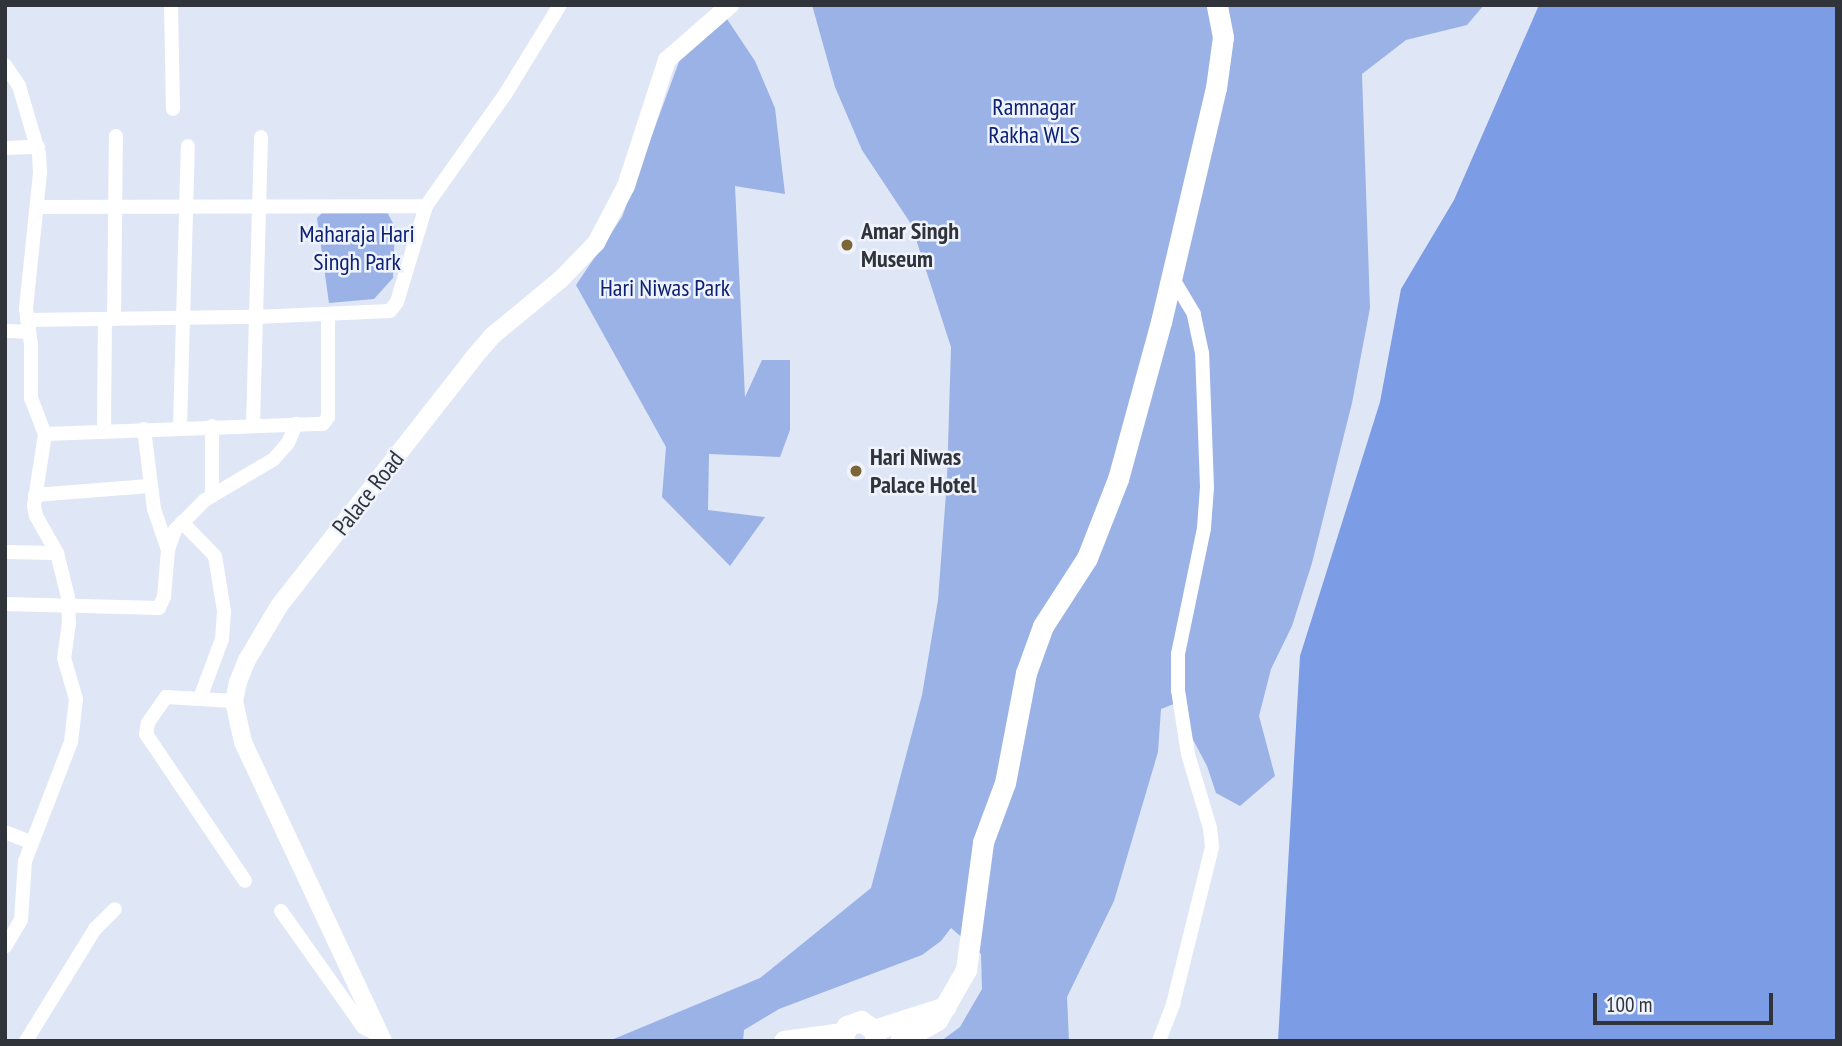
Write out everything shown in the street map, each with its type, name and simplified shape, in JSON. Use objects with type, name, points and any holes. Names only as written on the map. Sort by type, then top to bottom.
[{"type":"main road","points":[[900,1041],[928,1028],[945,1007],[966,970],[983,842],[1005,783],[1026,673],[1044,626],[1087,558],[1118,479],[1161,322],[1219,70],[1223,37],[1217,5]]},
{"type":"main road","points":[[785,1041],[842,1037],[853,1022],[869,1024],[875,1035],[945,1007]]},
{"type":"street","points":[[171,5],[173,109]]},
{"type":"street","points":[[5,331],[28,326],[109,319],[328,315],[384,312],[394,307],[426,206],[506,93],[559,5]]},
{"type":"street","name":"Palace Road","points":[[382,1039],[243,743],[234,701],[247,660],[279,606],[474,357],[492,336],[561,280],[596,243],[626,186],[667,60],[730,5]]},
{"type":"street","points":[[5,65],[19,86],[38,147],[38,207],[27,285],[32,354],[31,398],[44,434],[35,495],[36,516],[57,553],[69,606],[64,658],[76,699],[71,742],[30,842],[22,887],[21,920],[5,947]]},
{"type":"street","points":[[104,430],[116,136]]},
{"type":"street","points":[[253,424],[261,137]]},
{"type":"street","points":[[180,427],[181,317],[188,146]]},
{"type":"street","points":[[5,148],[38,147]]},
{"type":"street","points":[[38,207],[187,204],[426,206]]},
{"type":"street","points":[[1160,1041],[1173,1004],[1212,847],[1210,828],[1188,754],[1178,690],[1178,654],[1204,528],[1207,487],[1202,353],[1194,314],[1170,274]]},
{"type":"street","points":[[44,434],[327,421],[328,315]]},
{"type":"street","points":[[5,604],[159,608],[164,597],[171,537],[182,522],[212,496],[274,459],[288,443],[296,424]]},
{"type":"street","points":[[212,426],[212,496]]},
{"type":"street","points":[[144,429],[149,486],[157,522],[168,550]]},
{"type":"street","points":[[35,495],[149,486]]},
{"type":"street","points":[[182,522],[213,551],[224,611],[222,639],[200,698]]},
{"type":"street","points":[[5,552],[57,553]]},
{"type":"street","points":[[234,701],[166,697],[148,723],[146,734],[245,881]]},
{"type":"street","points":[[5,832],[30,842]]},
{"type":"street","points":[[26,1041],[95,929],[115,909]]},
{"type":"street","points":[[281,911],[363,1027],[382,1039]]},
{"type":"green space","name":"Ramnagar Rakha WLS","points":[[812,5],[1484,5],[1467,25],[1406,40],[1362,74],[1370,308],[1352,403],[1312,563],[1292,626],[1271,669],[1259,716],[1275,776],[1240,806],[1216,793],[1207,766],[1174,704],[1161,709],[1158,752],[1114,901],[1067,997],[1069,1041],[941,1041],[960,1027],[982,989],[981,954],[951,928],[941,941],[922,955],[779,1009],[744,1030],[743,1041],[609,1041],[760,978],[871,888],[922,695],[938,600],[947,480],[951,347],[911,224],[862,150],[835,87]]},
{"type":"green space","name":"Hari Niwas Park","points":[[725,16],[755,61],[775,108],[785,194],[735,186],[745,397],[762,360],[790,360],[790,430],[780,457],[709,454],[708,510],[765,517],[730,566],[662,497],[666,447],[576,285],[622,217],[684,48]]},
{"type":"green space","name":"Maharaja Hari Singh Park","points":[[323,212],[387,212],[395,227],[393,278],[374,299],[329,303],[317,218]]},
{"type":"shaded area","points":[[1539,5],[1837,5],[1837,1041],[1278,1041],[1300,656],[1380,402],[1401,289],[1454,200]]},
{"type":"place","name":"Amar Singh Museum","points":[[847,245]]},
{"type":"place","name":"Hari Niwas Palace Hotel","points":[[856,471]]}]
